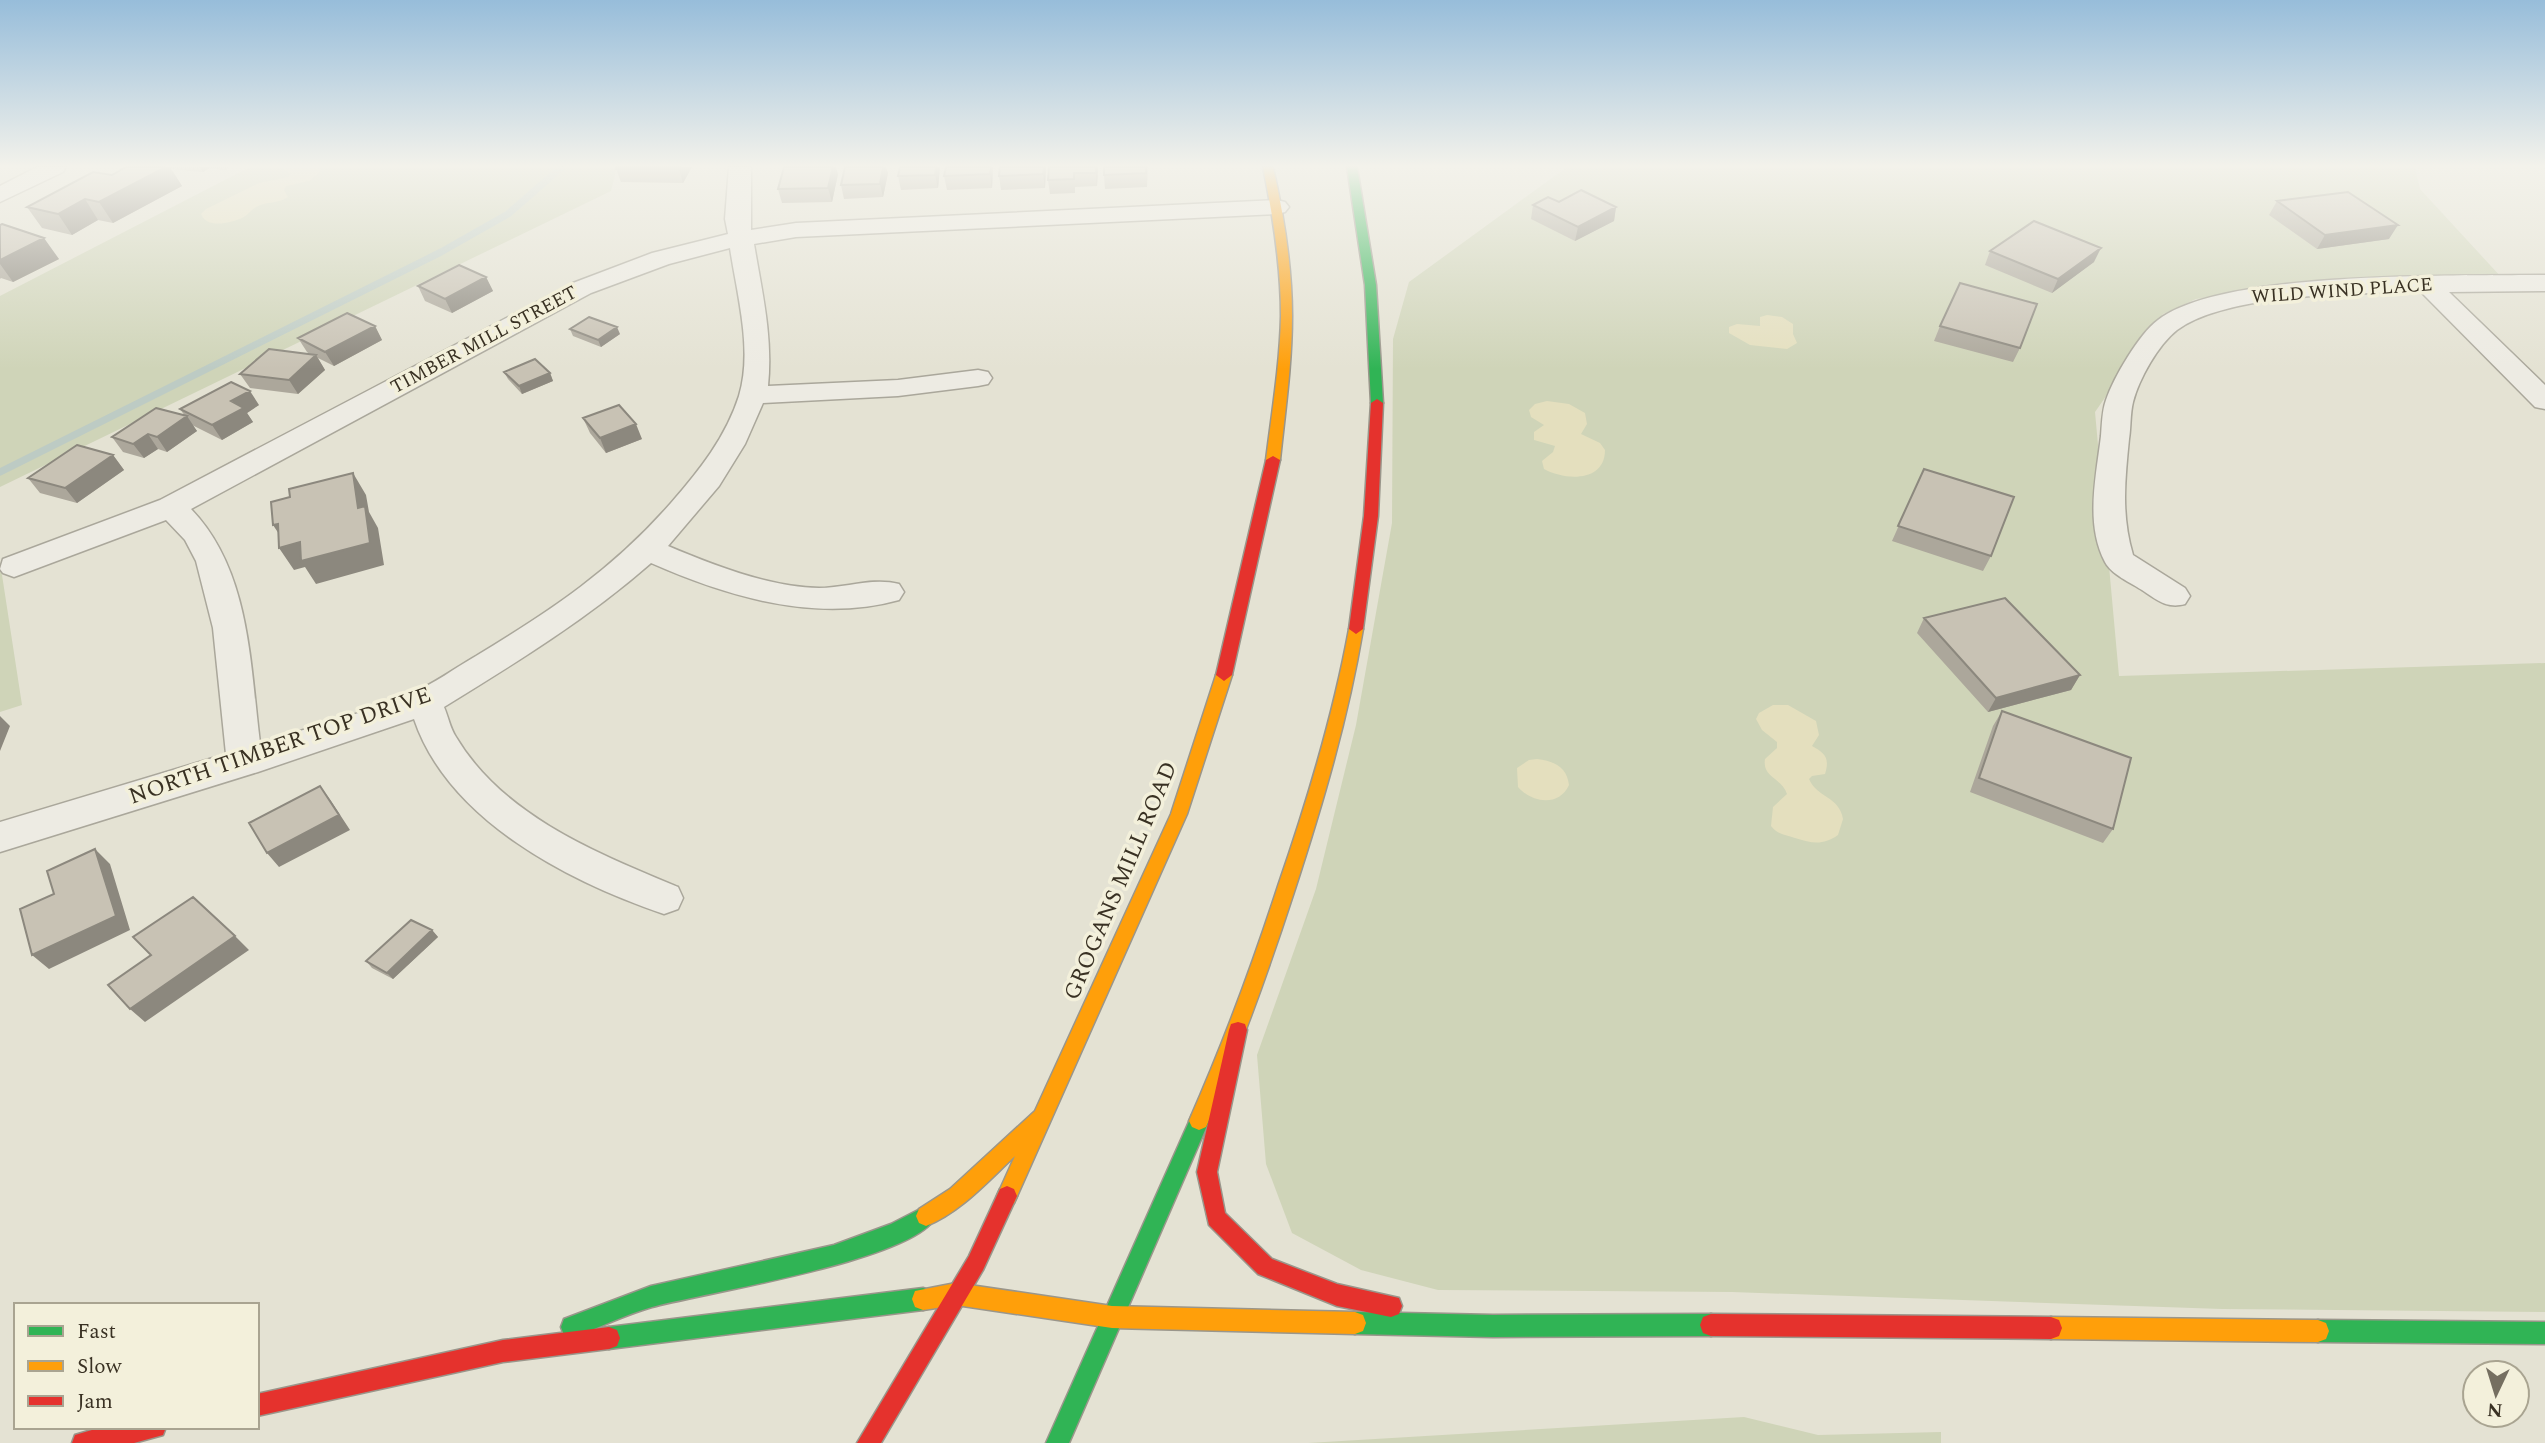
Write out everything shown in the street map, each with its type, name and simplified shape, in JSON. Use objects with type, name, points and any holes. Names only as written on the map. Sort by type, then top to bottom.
[{"type":"main road","name":"GROGANS MILL ROAD","points":[[868,1443],[976,1263],[1179,814],[1231,653],[1271,478],[1282,381],[1286,296],[1280,234]]},
{"type":"main road","points":[[1057,1443],[1238,1030],[1305,837],[1351,665],[1360,619],[1375,496],[1380,391],[1367,234]]},
{"type":"main road","points":[[1238,1030],[1207,1172],[1216,1218],[1265,1267],[1337,1295],[1493,1326]]},
{"type":"main road","points":[[503,1352],[658,1296],[843,1253],[901,1233],[957,1196],[1045,1115]]},
{"type":"main road","points":[[259,1405],[503,1352],[746,1320],[873,1307],[956,1294],[1112,1317],[1493,1326],[1674,1325],[2545,1333]]},
{"type":"main road","points":[[83,1443],[146,1429]]},
{"type":"street","name":"NORTH TIMBER TOP DRIVE","points":[[0,837],[245,762],[425,702],[538,634],[594,595],[648,549],[709,479],[731,444],[753,395],[757,363],[756,329],[739,234]]},
{"type":"street","name":"TIMBER MILL STREET","points":[[14,566],[172,507],[582,288],[629,267],[739,238],[765,234]]},
{"type":"street","name":"WILD WIND PLACE","points":[[2174,596],[2119,560],[2109,523],[2120,397],[2151,344],[2168,324],[2195,310],[2229,300],[2272,294],[2428,285],[2545,283]]},
{"type":"street","points":[[2428,285],[2545,401]]},
{"type":"street","points":[[753,395],[898,388],[978,378]]},
{"type":"street","points":[[172,507],[197,534],[212,561],[229,628],[245,762]]},
{"type":"street","points":[[648,549],[702,573],[766,590],[818,599],[888,592]]},
{"type":"street","points":[[425,702],[441,744],[471,783],[507,816],[542,843],[664,898]]},
{"type":"green space","points":[[119,234],[522,234],[0,487],[0,296]]},
{"type":"green space","points":[[1474,234],[2462,234],[2502,278],[2278,287],[2196,299],[2163,314],[2095,412],[2119,676],[2545,663],[2545,1312],[2222,1309],[1732,1292],[1438,1290],[1361,1270],[1292,1233],[1266,1164],[1257,1055],[1316,889],[1356,725],[1392,523],[1393,339],[1409,282]]},
{"type":"green space","points":[[0,562],[22,705],[0,712]]},
{"type":"green space","points":[[1744,1417],[1818,1435],[1941,1432],[1941,1443],[1308,1443]]},
{"type":"sand","points":[[1760,317],[1782,317],[1793,324],[1797,343],[1787,349],[1750,345],[1729,333],[1729,327],[1737,324],[1760,326]]},
{"type":"sand","points":[[1547,401],[1569,404],[1585,413],[1587,424],[1581,434],[1600,443],[1605,450],[1599,468],[1592,473],[1573,477],[1544,469],[1542,461],[1553,452],[1555,446],[1534,440],[1534,432],[1544,425],[1531,417],[1529,410],[1535,404]]},
{"type":"sand","points":[[1773,705],[1788,705],[1816,721],[1819,735],[1812,746],[1825,757],[1827,764],[1825,774],[1809,779],[1817,790],[1833,801],[1841,811],[1843,819],[1838,835],[1827,841],[1801,840],[1779,833],[1771,826],[1773,807],[1787,794],[1781,784],[1769,774],[1765,765],[1765,759],[1777,748],[1777,742],[1762,730],[1756,719],[1759,713]]},
{"type":"sand","points":[[1529,760],[1554,763],[1566,774],[1569,785],[1559,797],[1552,800],[1538,799],[1530,797],[1518,787],[1517,768]]},
{"type":"building","points":[[0,234],[33,234],[44,238],[0,260]]},
{"type":"building","points":[[2014,234],[2067,234],[2101,248],[2058,279],[1990,251]]},
{"type":"building","points":[[459,265],[486,277],[445,299],[418,286]]},
{"type":"building","points":[[1960,283],[2037,304],[2020,348],[1940,326]]},
{"type":"building","points":[[347,313],[375,326],[325,352],[298,338]]},
{"type":"building","points":[[589,317],[617,327],[598,340],[570,329]]},
{"type":"building","points":[[269,349],[316,355],[289,380],[240,374]]},
{"type":"building","points":[[535,359],[550,373],[519,386],[504,372]]},
{"type":"building","points":[[231,382],[250,391],[231,401],[244,408],[212,425],[180,409]]},
{"type":"building","points":[[619,405],[636,424],[600,438],[583,418]]},
{"type":"building","points":[[156,408],[187,416],[157,437],[148,434],[133,444],[112,437]]},
{"type":"building","points":[[77,445],[113,455],[65,488],[28,478]]},
{"type":"building","points":[[1924,469],[2014,497],[1991,556],[1898,526]]},
{"type":"building","points":[[353,473],[358,508],[365,506],[370,543],[301,561],[300,542],[279,548],[278,524],[273,525],[271,502],[290,497],[289,489]]},
{"type":"building","points":[[2005,598],[2080,675],[1996,698],[1924,618]]},
{"type":"building","points":[[2002,711],[2131,758],[2113,829],[1979,778]]},
{"type":"building","points":[[320,786],[339,815],[267,853],[249,823]]},
{"type":"building","points":[[95,849],[116,916],[32,955],[20,909],[54,894],[47,871]]},
{"type":"building","points":[[193,897],[235,936],[130,1009],[108,985],[151,955],[133,937]]},
{"type":"building","points":[[411,920],[432,930],[387,973],[366,961]]},
{"type":"waterway","points":[[0,472],[472,234]]},
{"type":"traffic: fast","points":[[1363,234],[1376,343],[1377,403]]},
{"type":"traffic: fast","points":[[1057,1443],[1199,1121]]},
{"type":"traffic: fast","points":[[572,1327],[651,1297],[834,1256],[898,1232],[926,1216]]},
{"type":"traffic: fast","points":[[609,1338],[923,1299]]},
{"type":"traffic: fast","points":[[1355,1323],[1493,1326],[1711,1325]]},
{"type":"traffic: fast","points":[[2318,1331],[2545,1333]]},
{"type":"traffic: slow","points":[[1273,460],[1287,315],[1280,234]]},
{"type":"traffic: slow","points":[[1199,1121],[1249,997],[1302,841],[1337,721],[1356,629]]},
{"type":"traffic: slow","points":[[1007,1196],[1179,814],[1224,675]]},
{"type":"traffic: slow","points":[[926,1216],[957,1196],[1045,1115]]},
{"type":"traffic: slow","points":[[923,1299],[956,1294],[1112,1317],[1355,1323]]},
{"type":"traffic: slow","points":[[2051,1328],[2318,1331]]},
{"type":"traffic: jam","points":[[1356,629],[1371,516],[1377,403]]},
{"type":"traffic: jam","points":[[1224,675],[1273,460]]},
{"type":"traffic: jam","points":[[1238,1030],[1207,1172],[1216,1218],[1265,1267],[1337,1295],[1391,1306]]},
{"type":"traffic: jam","points":[[868,1443],[976,1263],[1007,1196]]},
{"type":"traffic: jam","points":[[1711,1325],[2051,1328]]},
{"type":"traffic: jam","points":[[259,1405],[503,1351],[609,1338]]},
{"type":"traffic: jam","points":[[83,1443],[146,1429]]}]
